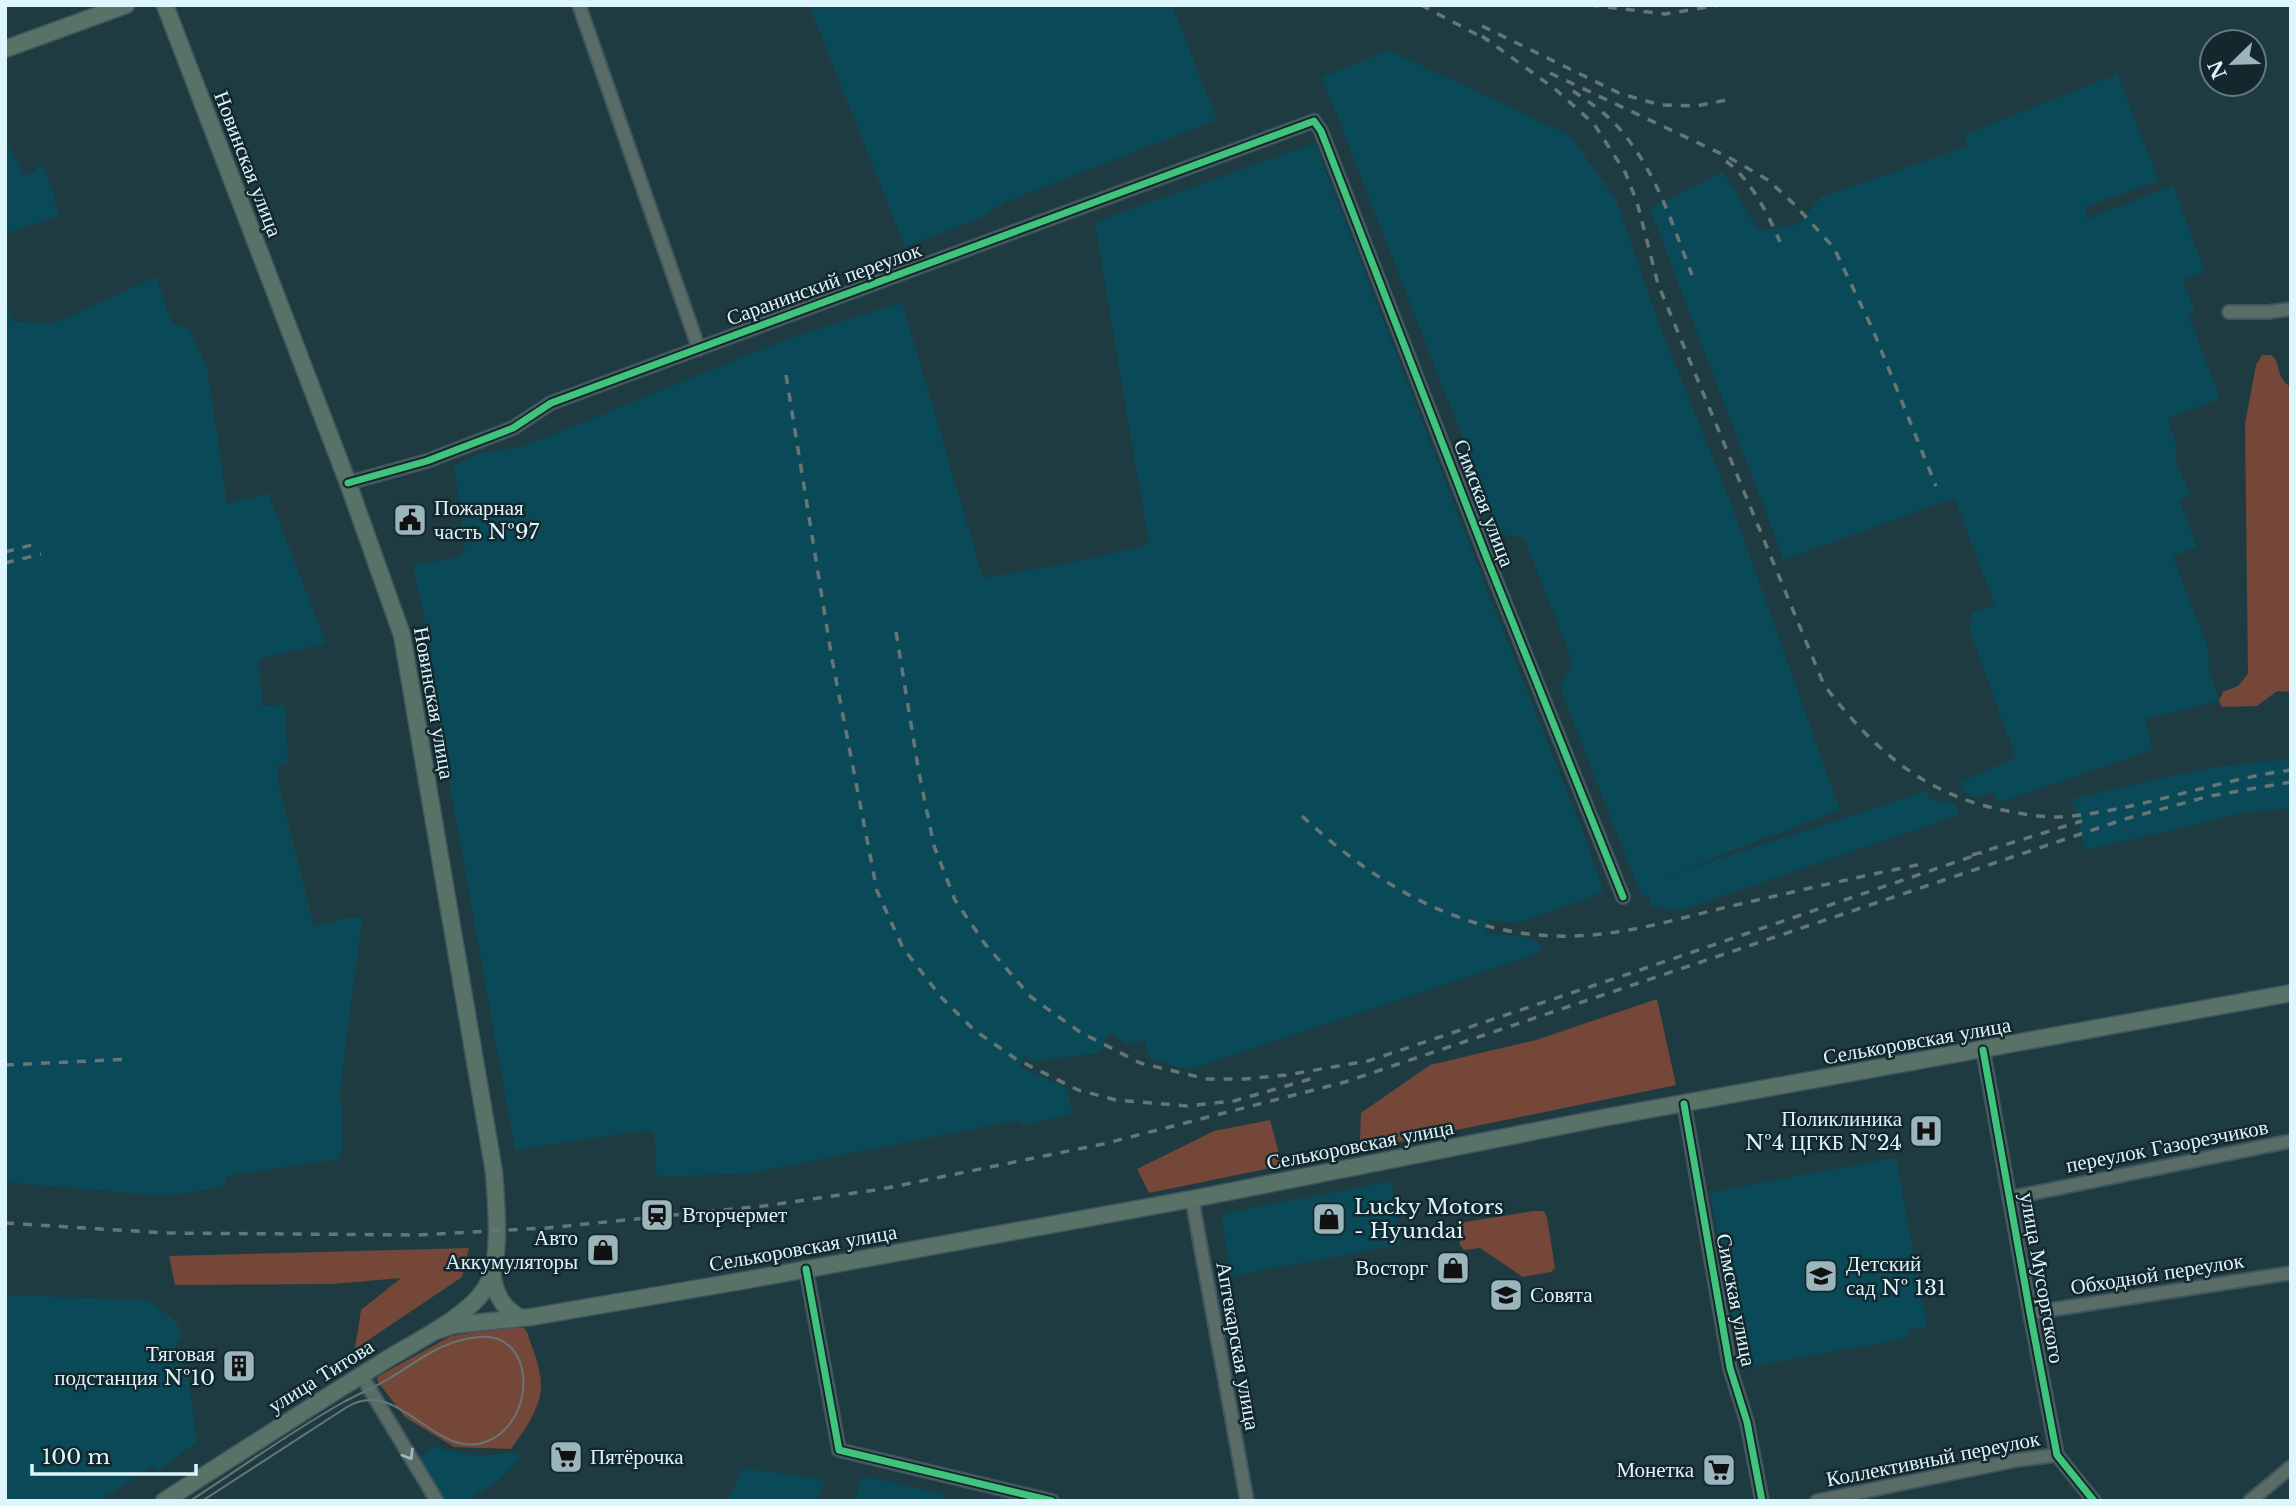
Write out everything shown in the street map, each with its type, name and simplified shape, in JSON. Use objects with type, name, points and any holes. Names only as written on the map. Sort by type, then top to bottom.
[{"type":"main road","points":[[5,49],[126,5]]},
{"type":"main road","name":"Новинская улица","points":[[165,5],[348,483],[402,635],[494,1172],[497,1231],[492,1272],[485,1289],[465,1309]]},
{"type":"main road","name":"Селькоровская улица","points":[[436,1331],[454,1325],[520,1318],[1192,1199],[1684,1104],[2291,993]]},
{"type":"main road","points":[[492,1272],[503,1306],[520,1318]]},
{"type":"main road","name":"улица Титова","points":[[164,1501],[436,1331],[465,1309]]},
{"type":"street","points":[[579,5],[699,349]]},
{"type":"street","name":"Саранинский переулок","points":[[348,483],[427,461],[513,428],[551,403],[1314,121]]},
{"type":"street","name":"Симская улица","points":[[1314,121],[1321,131],[1508,612],[1623,897]]},
{"type":"street","points":[[2229,312],[2291,309]]},
{"type":"street","name":"улица Мусоргского","points":[[1983,1050],[2057,1455],[2094,1501]]},
{"type":"street","name":"Симская улица","points":[[1684,1104],[1730,1368],[1747,1422],[1762,1501]]},
{"type":"street","name":"переулок Газорезчиков","points":[[2009,1198],[2291,1141]]},
{"type":"street","name":"Аптекарская улица","points":[[1192,1199],[1247,1501]]},
{"type":"street","points":[[806,1269],[839,1450],[1052,1501]]},
{"type":"street","name":"Обходной переулок","points":[[2030,1313],[2291,1273]]},
{"type":"street","points":[[361,1376],[438,1501]]},
{"type":"street","name":"Коллективный переулок","points":[[1817,1501],[2017,1460],[2057,1455]]},
{"type":"street","points":[[2250,1501],[2291,1467]]},
{"type":"shaded area","points":[[809,5],[1172,5],[1217,120],[1005,202],[981,218],[905,247]]},
{"type":"shaded area","points":[[1388,50],[1570,135],[1616,200],[1661,329],[1732,506],[1840,810],[1661,878],[1926,791],[1931,800],[1954,803],[1959,815],[1678,911],[1651,906],[1649,895],[1642,897],[1561,691],[1560,686],[1572,663],[1568,650],[1524,538],[1500,534],[1322,77]]},
{"type":"shaded area","points":[[2117,74],[2159,181],[2085,207],[2087,219],[2173,185],[2205,272],[2183,280],[2195,311],[2188,314],[2220,398],[2167,419],[2175,440],[2177,463],[2190,495],[2179,500],[2197,547],[2173,557],[2208,648],[2209,670],[2220,701],[2145,719],[2153,750],[1998,803],[1994,793],[1974,798],[1962,790],[1960,782],[2016,758],[1969,628],[1973,612],[1995,605],[1954,498],[1784,560],[1650,209],[1723,172],[1759,231],[1799,224],[1821,197],[1968,146],[1964,135]]},
{"type":"shaded area","points":[[5,140],[26,177],[42,165],[53,192],[58,216],[6,234],[5,288]]},
{"type":"shaded area","points":[[1315,143],[1584,834],[1604,892],[1517,923],[1488,920],[1485,933],[1524,936],[1542,945],[1537,954],[1188,1070],[1150,1059],[1144,1040],[1127,1045],[1112,1033],[1105,1039],[1100,1053],[1035,1061],[1025,1056],[1020,1067],[1066,1087],[1073,1114],[1025,1125],[1018,1120],[752,1173],[657,1177],[654,1131],[515,1150],[413,565],[460,557],[465,550],[454,466],[478,454],[525,446],[785,340],[902,302],[983,578],[1095,558],[1149,544],[1095,222]]},
{"type":"shaded area","points":[[156,277],[172,324],[189,328],[207,367],[227,504],[268,493],[326,643],[259,659],[262,706],[285,705],[288,764],[278,765],[278,782],[314,926],[346,918],[362,918],[340,1090],[343,1147],[338,1159],[227,1176],[224,1187],[165,1196],[5,1182],[5,301],[14,322],[55,323]]},
{"type":"shaded area","points":[[2262,355],[2272,355],[2282,378],[2291,388],[2291,692],[2277,691],[2257,706],[2222,707],[2219,701],[2223,692],[2238,686],[2248,674],[2245,424],[2256,365]]},
{"type":"shaded area","points":[[2291,759],[2291,808],[2244,813],[2086,850],[2071,799],[2209,768]]},
{"type":"shaded area","points":[[1657,999],[1676,1085],[1149,1193],[1137,1169],[1214,1131],[1270,1120],[1280,1157],[1360,1142],[1361,1113],[1430,1065],[1536,1040]]},
{"type":"shaded area","name":"Детский сад № 131","points":[[1896,1158],[1927,1327],[1907,1330],[1908,1338],[1742,1368],[1710,1192]]},
{"type":"shaded area","points":[[1392,1181],[1400,1245],[1231,1276],[1221,1214]]},
{"type":"shaded area","points":[[1544,1211],[1547,1217],[1555,1268],[1551,1272],[1523,1277],[1480,1248],[1464,1250],[1460,1245],[1459,1223]]},
{"type":"shaded area","points":[[469,1248],[462,1277],[355,1349],[361,1310],[401,1278],[333,1284],[175,1285],[169,1256]]},
{"type":"shaded area","points":[[5,1295],[149,1300],[176,1322],[181,1330],[182,1340],[176,1341],[176,1350],[188,1375],[197,1442],[158,1471],[152,1466],[99,1501],[5,1501]]},
{"type":"shaded area","points":[[502,1328],[524,1328],[541,1378],[535,1411],[511,1449],[454,1447],[405,1417],[378,1382],[377,1377],[451,1336]]},
{"type":"shaded area","points":[[437,1446],[481,1456],[513,1452],[521,1456],[498,1481],[466,1501],[444,1501],[418,1458]]},
{"type":"shaded area","points":[[743,1468],[825,1480],[816,1501],[728,1501]]},
{"type":"shaded area","points":[[863,1476],[945,1495],[942,1501],[854,1501]]},
{"type":"tram line","points":[[190,1501],[303,1426],[441,1347],[480,1337],[499,1340],[512,1349],[520,1363],[522,1398],[515,1416],[504,1431],[488,1441],[469,1445],[451,1440],[401,1409],[384,1402],[366,1400],[347,1407],[202,1501]]},
{"type":"railway","points":[[1421,5],[1489,41]]},
{"type":"railway","points":[[1590,5],[1665,14],[1720,5]]},
{"type":"railway","points":[[1482,26],[1621,94],[1661,105],[1696,106],[1727,100]]},
{"type":"railway","points":[[1482,36],[1555,89],[1594,124],[1625,172],[1637,202],[1658,284],[1824,685],[1882,749],[1926,782],[1951,794],[1978,804],[2048,817],[2100,812],[2291,770]]},
{"type":"railway","points":[[1550,73],[1728,157],[1768,180],[1795,205],[1834,248],[1873,330],[1936,486]]},
{"type":"railway","points":[[1573,91],[1612,121],[1635,149],[1655,183],[1692,275]]},
{"type":"railway","points":[[1726,161],[1751,188],[1780,242]]},
{"type":"railway","points":[[786,375],[832,659],[877,891],[903,948],[941,997],[974,1030],[1016,1059],[1078,1090],[1116,1100],[1187,1106],[1234,1101],[1314,1078]]},
{"type":"railway","points":[[5,552],[39,543]]},
{"type":"railway","points":[[5,563],[41,554]]},
{"type":"railway","points":[[896,632],[934,846],[955,900],[985,944],[1031,997],[1080,1032],[1140,1063],[1207,1079],[1286,1075],[1368,1061],[1982,853]]},
{"type":"railway","points":[[5,1223],[166,1233],[417,1235],[547,1228],[763,1206],[882,1189],[1103,1144],[1345,1082],[2125,819],[2210,796],[2291,782]]},
{"type":"railway","points":[[1302,816],[1358,862],[1418,900],[1484,925],[1519,933],[1556,936],[1639,928],[1927,863]]},
{"type":"railway","points":[[1972,855],[2082,821]]},
{"type":"railway","points":[[5,1065],[131,1059]]},
{"type":"cycle path","points":[[348,483],[427,461],[513,428],[551,403],[1314,121],[1321,131],[1488,561],[1623,897]]},
{"type":"cycle path","points":[[1983,1050],[2057,1455],[2094,1501]]},
{"type":"cycle path","points":[[1684,1104],[1730,1368],[1747,1422],[1762,1501]]},
{"type":"cycle path","points":[[806,1269],[839,1450],[1052,1501]]},
{"type":"place","name":"Пожарная часть №97","points":[[410,520]]},
{"type":"place","name":"Поликлиника №4 ЦГКБ №24","points":[[1926,1131]]},
{"type":"place","name":"Вторчермет","points":[[657,1215]]},
{"type":"place","name":"Lucky Motors - Hyundai","points":[[1329,1219]]},
{"type":"place","name":"Авто Аккумуляторы","points":[[603,1250]]},
{"type":"place","name":"Восторг","points":[[1453,1268]]},
{"type":"place","name":"Детский сад № 131","points":[[1821,1276]]},
{"type":"place","name":"Совята","points":[[1506,1295]]},
{"type":"place","name":"Тяговая подстанция №10","points":[[239,1366]]},
{"type":"place","name":"Пятёрочка","points":[[566,1457]]},
{"type":"place","name":"Монетка","points":[[1719,1470]]}]
